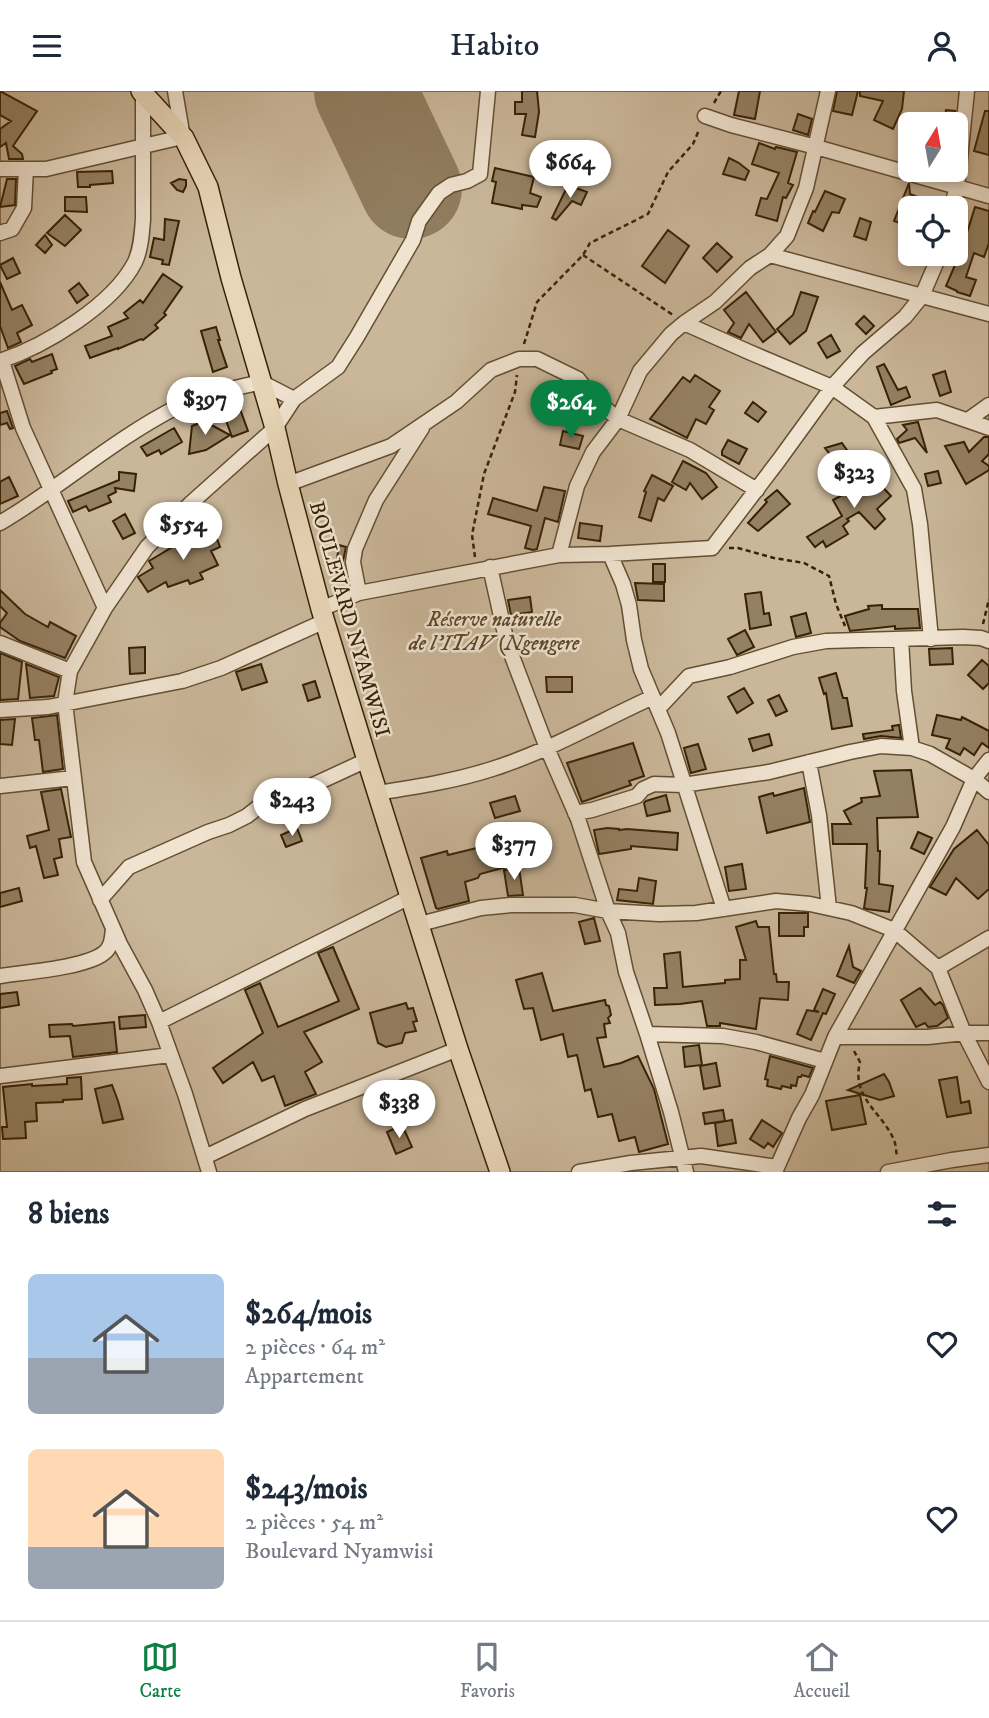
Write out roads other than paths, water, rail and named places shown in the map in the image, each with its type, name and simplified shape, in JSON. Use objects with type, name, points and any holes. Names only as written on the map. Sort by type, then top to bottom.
[{"type":"main road","name":"BOULEVARD NYAMWISI","points":[[142,92],[183,138],[208,187],[275,428],[323,615],[458,1049],[500,1172]]},
{"type":"street","points":[[0,169],[46,169],[183,138],[175,91]]},
{"type":"street","points":[[209,1172],[159,1022],[84,862],[65,703],[70,671],[105,608],[147,547],[191,503],[275,428],[294,399],[338,367],[413,240],[419,221],[439,193],[451,185],[480,174],[488,91]]},
{"type":"street","points":[[559,555],[577,486],[593,452],[618,419],[640,371],[671,334],[715,302],[750,268],[770,255],[787,236],[806,188],[828,91]]},
{"type":"street","points":[[954,196],[967,91]]},
{"type":"street","points":[[105,608],[23,428],[1,361],[51,338],[85,315],[117,288],[135,261],[141,240],[142,92]]},
{"type":"street","points":[[705,116],[989,196]]},
{"type":"street","points":[[0,233],[12,229],[24,208],[26,169]]},
{"type":"street","points":[[770,255],[989,314]]},
{"type":"street","points":[[0,710],[48,707],[182,681],[221,667],[323,615],[359,593],[559,555],[712,548],[832,387],[863,353],[905,317],[922,296],[935,266]]},
{"type":"street","points":[[684,323],[832,387],[874,417],[914,489],[931,639]]},
{"type":"street","points":[[288,484],[391,446],[456,402],[491,370],[519,359],[537,359],[578,379],[593,398],[618,419],[690,450],[757,490]]},
{"type":"street","points":[[0,523],[32,504],[139,429],[180,405],[212,393],[261,382],[294,399]]},
{"type":"street","points":[[968,420],[989,405]]},
{"type":"street","points":[[874,417],[937,410],[989,428]]},
{"type":"street","points":[[359,593],[353,562],[355,549],[376,500],[426,421]]},
{"type":"street","points":[[610,554],[626,594],[641,669],[668,733],[724,909]]},
{"type":"street","points":[[483,568],[507,643],[575,813],[618,933],[626,972],[671,1112],[684,1165]]},
{"type":"street","points":[[901,639],[904,691],[912,748]]},
{"type":"street","points":[[377,793],[435,784],[493,769],[656,703],[689,676],[730,667],[793,647],[826,641],[985,640]]},
{"type":"street","points":[[0,643],[70,671]]},
{"type":"street","points":[[575,813],[637,796],[643,789],[654,784],[683,785],[769,772],[881,746],[912,748],[930,754],[974,779],[989,792]]},
{"type":"street","points":[[100,900],[129,867],[229,825],[261,805],[287,797],[367,760]]},
{"type":"street","points":[[579,1172],[631,1163],[684,1165],[701,1156],[776,1170],[825,1061],[894,930],[953,827],[974,779],[989,760]]},
{"type":"street","points":[[809,762],[819,815],[829,908]]},
{"type":"street","points":[[0,786],[73,778]]},
{"type":"street","points":[[159,1022],[410,897]]},
{"type":"street","points":[[420,924],[481,908],[511,905],[575,905],[608,911],[659,914],[696,913],[776,901],[793,901],[867,918],[894,930],[938,968],[964,1033],[989,1082]]},
{"type":"street","points":[[0,976],[76,964],[102,954],[109,947],[113,928]]},
{"type":"street","points":[[938,968],[989,938]]},
{"type":"street","points":[[102,954],[118,958],[132,967]]},
{"type":"street","points":[[840,1037],[928,1037],[989,1033]]},
{"type":"street","points":[[647,1034],[723,1036],[825,1061]]},
{"type":"street","points":[[205,1157],[305,1109],[458,1049]]},
{"type":"street","points":[[0,1076],[170,1055]]},
{"type":"street","points":[[895,1171],[989,1155]]},
{"type":"park label","name":"Réserve naturelle de l'ITAV (Ngengere","points":[[494,631]]}]
